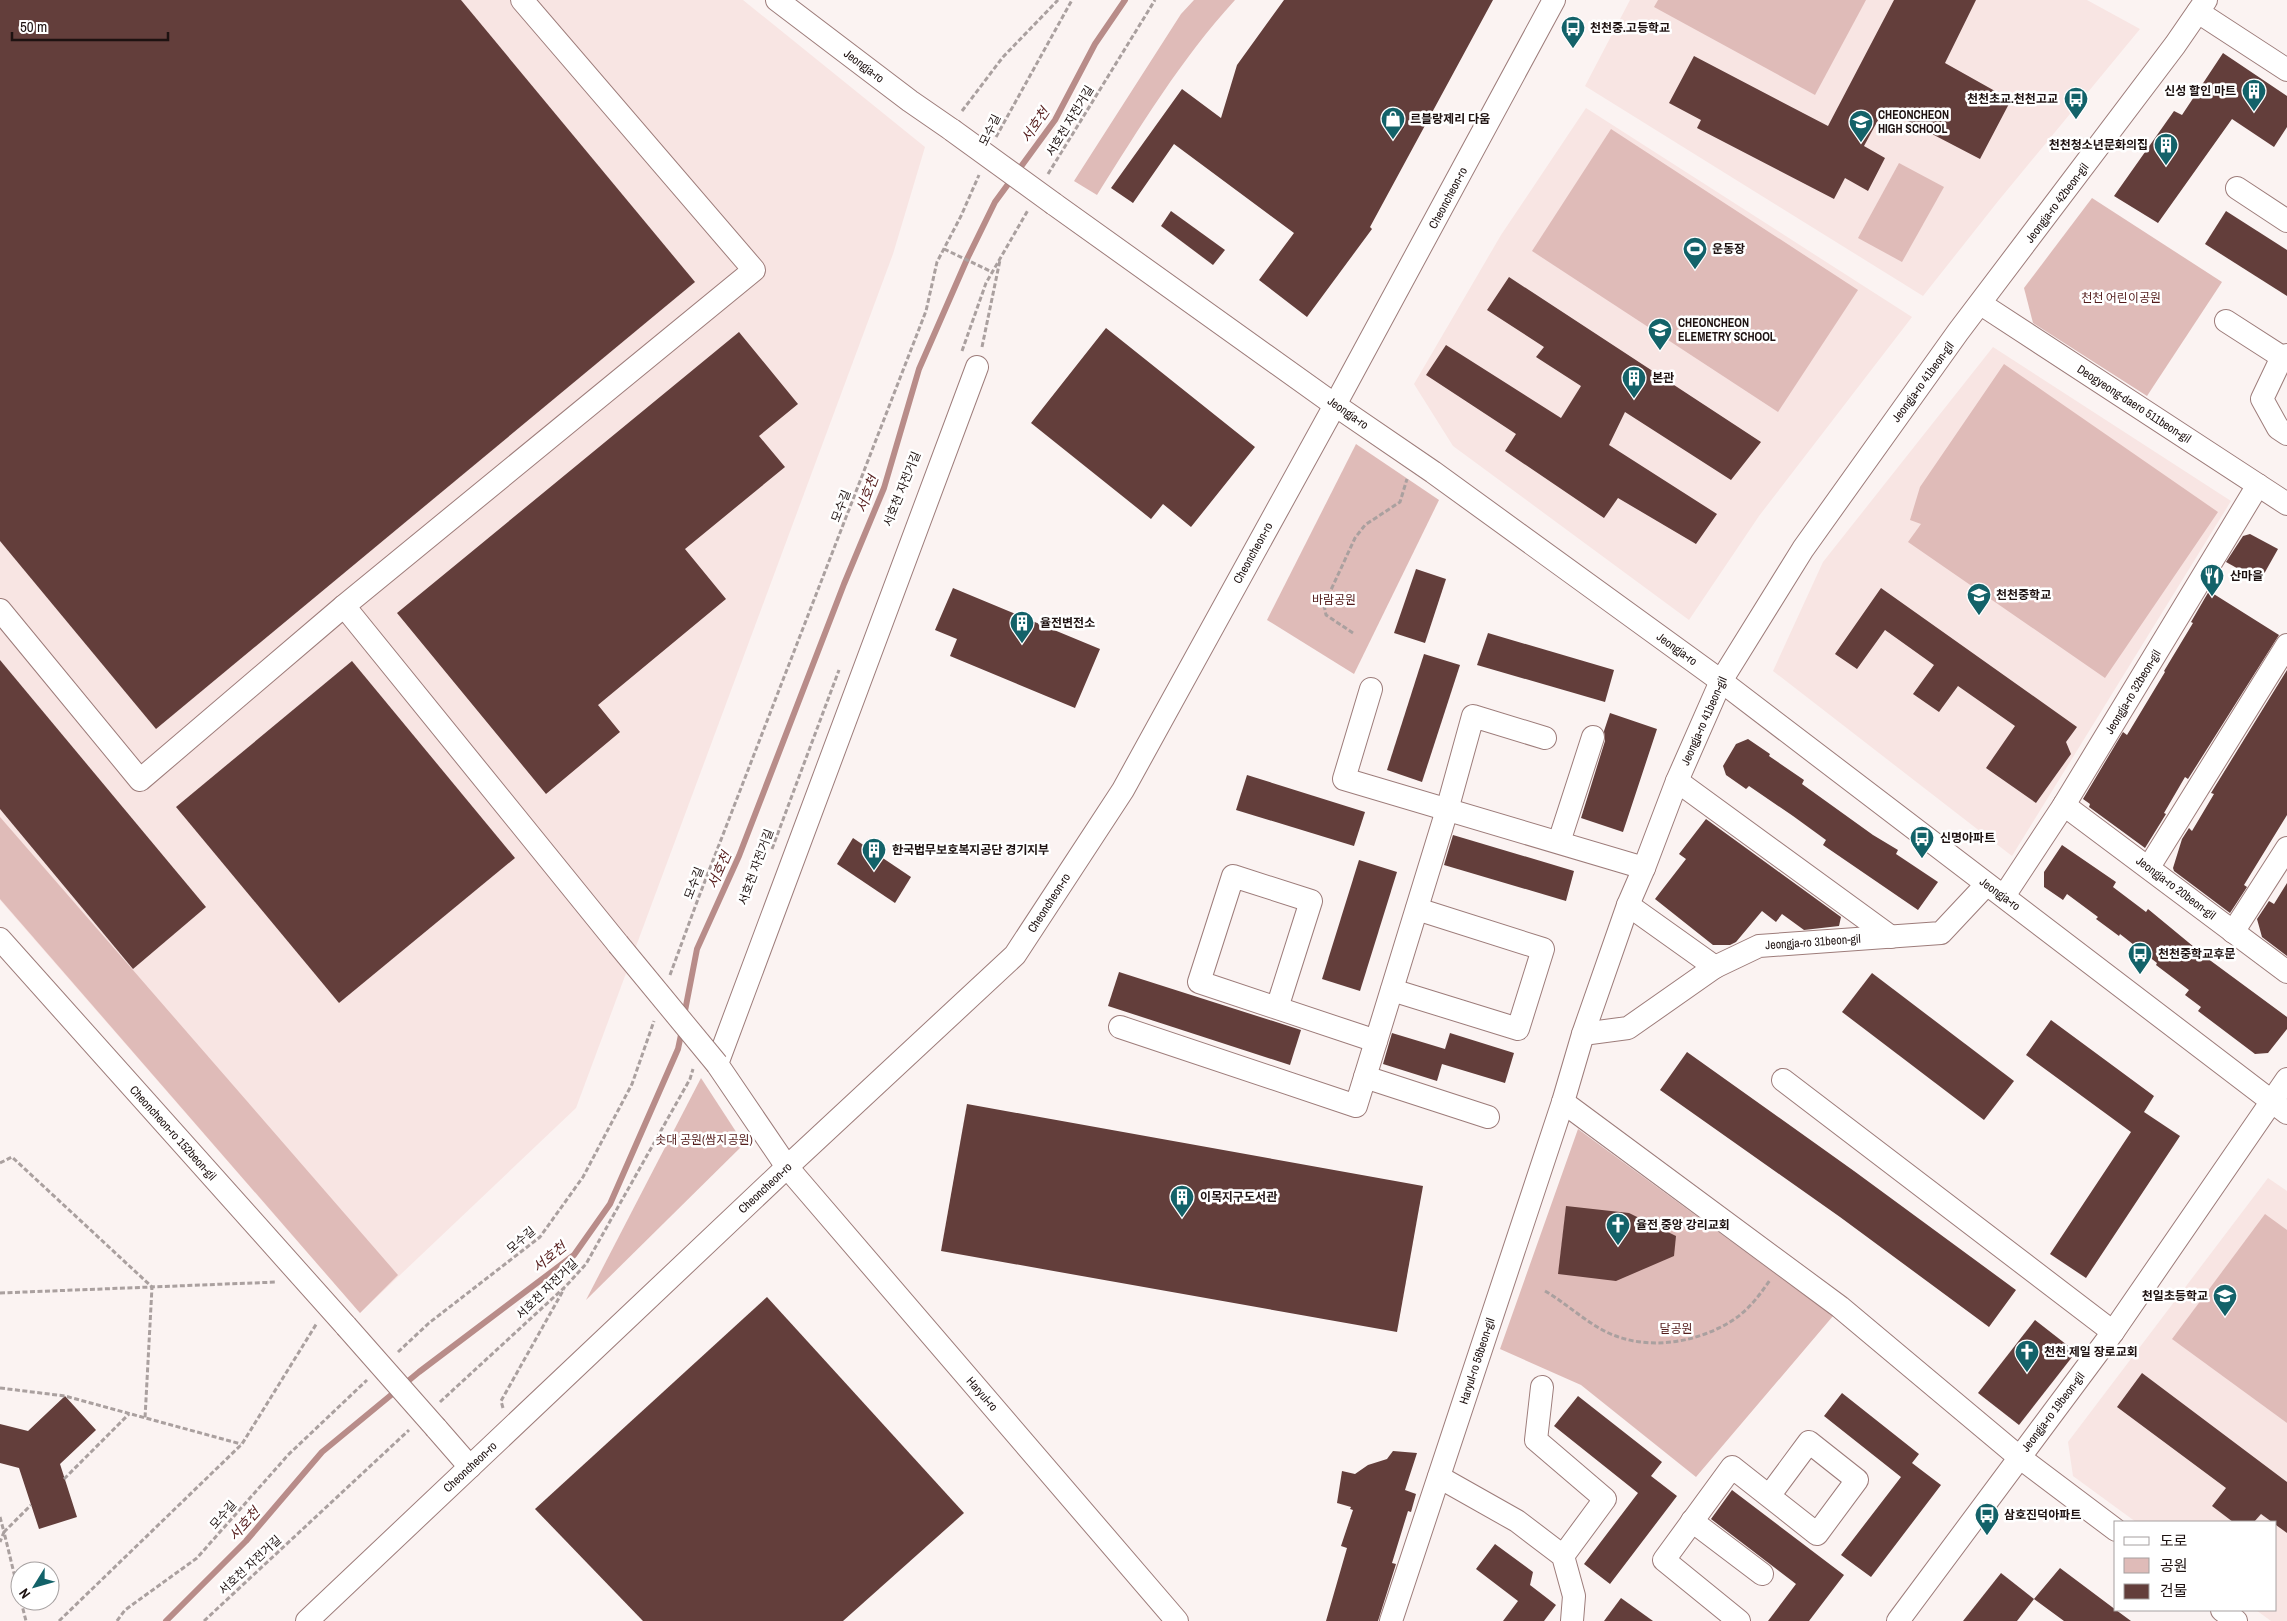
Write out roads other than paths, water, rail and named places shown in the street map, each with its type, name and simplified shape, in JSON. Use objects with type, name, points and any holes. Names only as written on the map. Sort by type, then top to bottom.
[{"type":"street","points":[[0,610],[140,780],[344,606],[754,270],[522,0]]},
{"type":"street","name":"Jeongja-ro","points":[[777,0],[949,128],[1044,202],[1433,472],[1721,681],[2280,1108]]},
{"type":"street","name":"Cheoncheon-ro","points":[[307,1621],[787,1167],[1016,955],[1122,790],[1335,405],[1554,0]]},
{"type":"street","points":[[2202,6],[2287,70]]},
{"type":"street","name":"Jeongja-ro 42beon-gil","points":[[1958,332],[1981,304],[2202,6]]},
{"type":"street","points":[[2237,188],[2287,221]]},
{"type":"street","name":"Deogyeong-daero 511beon-gil","points":[[1981,304],[2287,504]]},
{"type":"street","points":[[2226,322],[2285,356],[2262,399],[2278,428],[2287,434]]},
{"type":"street","name":"Jeongja-ro 41beon-gil","points":[[1563,1102],[1583,1034],[1628,905],[1677,781],[1721,681],[1803,549],[1958,332]]},
{"type":"street","points":[[706,1062],[969,361]]},
{"type":"street","name":"Jeongja-ro 32beon-gil","points":[[1995,891],[2064,805],[2258,485]]},
{"type":"street","name":"Haryul-ro","points":[[344,606],[618,944],[787,1167],[1177,1621]]},
{"type":"street","points":[[2149,867],[2287,645]]},
{"type":"street","points":[[1370,688],[1344,779],[1644,868]]},
{"type":"street","points":[[1120,1027],[1356,1106],[1447,810],[1473,716],[1545,738]]},
{"type":"street","points":[[1559,842],[1593,736]]},
{"type":"street","points":[[1677,781],[1892,937]]},
{"type":"street","name":"Jeongja-ro 20beon-gil","points":[[2064,805],[2287,972]]},
{"type":"street","points":[[2233,932],[2287,848]]},
{"type":"street","points":[[1276,1008],[1311,901],[1233,876],[1199,982],[1276,1008],[1376,1041]]},
{"type":"street","name":"Jeongja-ro 31beon-gil","points":[[1583,1034],[1628,1028],[1714,967],[1758,946],[1941,933],[1995,891]]},
{"type":"street","points":[[1628,905],[1714,967]]},
{"type":"street","points":[[1392,990],[1518,1029],[1535,976],[1543,949],[1417,910]]},
{"type":"street","name":"Cheoncheon-ro 152beon-gil","points":[[5,953],[346,1326],[435,1417],[470,1467]]},
{"type":"street","points":[[1365,1077],[1488,1117]]},
{"type":"street","points":[[2280,1108],[2287,1078]]},
{"type":"street","points":[[1783,1080],[2113,1332]]},
{"type":"street","points":[[1563,1102],[1840,1307],[2019,1457],[2114,1528]]},
{"type":"street","name":"Haryul-ro 56beon-gil","points":[[1392,1621],[1563,1102]]},
{"type":"street","name":"Jeongja-ro 19beon-gil","points":[[1898,1621],[2280,1108]]},
{"type":"street","points":[[1542,1387],[1536,1440],[1605,1499],[1563,1556]]},
{"type":"street","points":[[1739,1621],[1664,1560],[1732,1467],[1769,1496]]},
{"type":"street","points":[[1439,1477],[1517,1521],[1563,1556],[1574,1596],[1572,1621]]},
{"type":"street","points":[[1692,1521],[1762,1574]]},
{"type":"street","points":[[2223,1611],[2236,1621]]},
{"type":"waterway","name":"서호천","points":[[684,1016],[697,949],[739,856],[844,584],[884,488],[919,369],[968,257],[995,202],[1055,120],[1095,44],[1125,0]]},
{"type":"waterway","name":"서호천","points":[[166,1621],[246,1541],[322,1452],[419,1372],[574,1255],[610,1204],[678,1049],[682,1030]]},
{"type":"place","name":"천천중.고등학교","points":[[1573,49]]},
{"type":"place","name":"신성 할인 마트","points":[[2254,112]]},
{"type":"place","name":"천천초교.천천고교","points":[[2076,120]]},
{"type":"place","name":"르블랑제리 다움","points":[[1393,140]]},
{"type":"place","name":"CHEONCHEON HIGH SCHOOL","points":[[1861,143]]},
{"type":"place","name":"천천청소년문화의집","points":[[2166,166]]},
{"type":"place","name":"운동장","points":[[1695,270]]},
{"type":"place","name":"CHEONCHEON ELEMETRY SCHOOL","points":[[1660,351]]},
{"type":"place","name":"본관","points":[[1634,399]]},
{"type":"place","name":"산마을","points":[[2212,597]]},
{"type":"place","name":"천천중학교","points":[[1979,616]]},
{"type":"place","name":"율전변전소","points":[[1022,644]]},
{"type":"place","name":"신명아파트","points":[[1922,859]]},
{"type":"place","name":"한국법무보호복지공단 경기지부","points":[[874,871]]},
{"type":"place","name":"천천중학교후문","points":[[2140,975]]},
{"type":"place","name":"이목지구도서관","points":[[1182,1218]]},
{"type":"place","name":"율전 중앙 강리교회","points":[[1618,1246]]},
{"type":"place","name":"천일초등학교","points":[[2225,1317]]},
{"type":"place","name":"천천 제일 장로교회","points":[[2027,1373]]},
{"type":"place","name":"삼호진덕아파트","points":[[1987,1536]]},
{"type":"park label","name":"천천 어린이공원","points":[[2121,298]]},
{"type":"park label","name":"바람공원","points":[[1334,600]]},
{"type":"park label","name":"솟대 공원(쌈지공원)","points":[[704,1140]]},
{"type":"park label","name":"달공원","points":[[1676,1329]]}]
